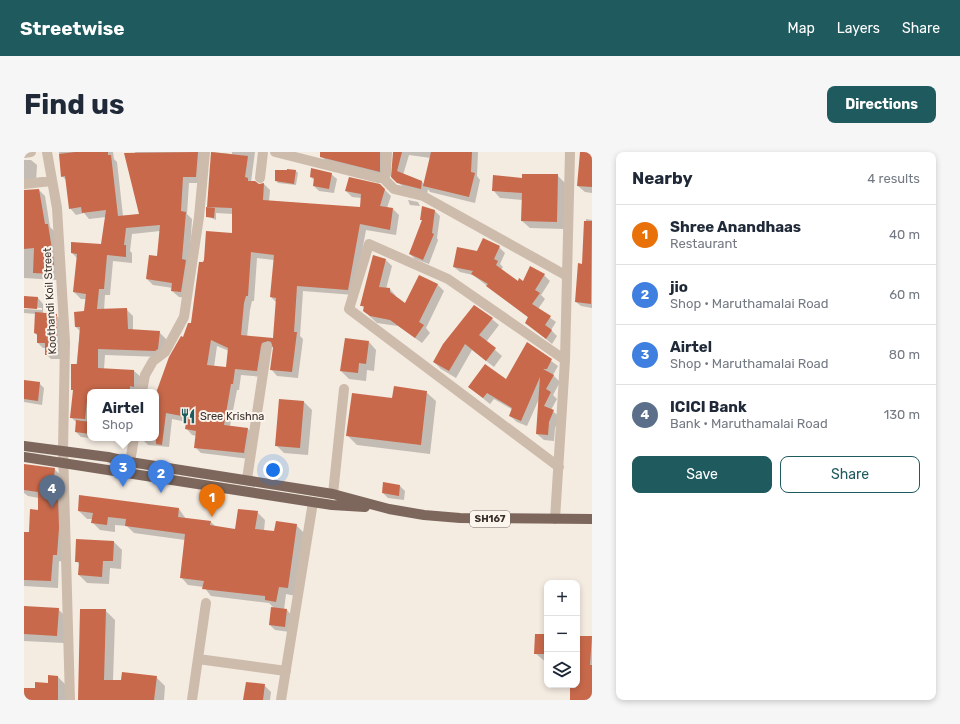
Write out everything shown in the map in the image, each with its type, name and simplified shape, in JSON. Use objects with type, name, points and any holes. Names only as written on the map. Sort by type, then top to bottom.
[{"type":"main road","name":"SH167","points":[[24,446],[63,450],[130,462],[247,479],[333,494],[389,509]]},
{"type":"main road","name":"SH167","points":[[24,457],[64,462],[313,502],[389,509],[460,518],[592,519]]},
{"type":"street","points":[[24,153],[31,152]]},
{"type":"street","name":"Koothandi Koil Street","points":[[47,152],[56,208],[65,342],[63,450],[70,700]]},
{"type":"street","points":[[143,389],[145,375],[153,361],[165,352],[184,317],[199,218],[204,152]]},
{"type":"street","points":[[260,178],[263,152]]},
{"type":"street","points":[[275,152],[315,157],[378,178],[383,178],[394,189],[423,196],[567,276]]},
{"type":"street","points":[[383,178],[386,174],[387,152]]},
{"type":"street","points":[[555,519],[565,360],[570,152]]},
{"type":"street","points":[[24,184],[52,181]]},
{"type":"street","points":[[559,467],[349,309],[369,244],[448,279],[565,360]]},
{"type":"street","points":[[247,479],[267,347]]},
{"type":"street","points":[[333,494],[344,389]]},
{"type":"street","points":[[130,462],[134,441]]},
{"type":"street","points":[[281,700],[313,502]]},
{"type":"street","points":[[192,700],[206,603]]},
{"type":"street","points":[[198,659],[286,671]]},
{"type":"building","points":[[75,152],[108,152],[108,155],[111,155],[118,216],[139,214],[124,153],[198,152],[196,177],[183,177],[181,211],[186,212],[182,259],[186,260],[181,292],[171,291],[172,283],[146,279],[149,255],[157,256],[160,225],[126,228],[124,245],[126,245],[126,257],[107,255],[104,289],[99,289],[97,309],[127,308],[128,329],[160,331],[158,349],[155,351],[98,349],[98,368],[134,370],[134,387],[130,386],[130,389],[87,389],[85,419],[70,418],[73,390],[71,390],[71,364],[77,364],[80,327],[75,327],[74,312],[84,311],[86,294],[73,292],[77,254],[71,253],[71,242],[101,244],[106,210],[82,213],[81,207],[69,209],[65,176],[61,177],[59,154]]},
{"type":"building","points":[[211,152],[248,156],[245,177],[248,178],[248,181],[255,181],[259,184],[264,183],[263,200],[360,207],[361,194],[345,191],[349,177],[380,184],[385,189],[380,206],[393,208],[390,230],[360,224],[348,290],[297,286],[294,332],[297,332],[292,372],[270,370],[273,348],[271,342],[268,341],[262,343],[257,371],[235,369],[224,425],[248,428],[244,453],[194,448],[196,431],[185,429],[187,417],[166,413],[162,445],[156,444],[156,441],[159,441],[159,389],[157,389],[169,357],[181,336],[183,337],[188,323],[191,323],[199,262],[203,262],[204,260],[206,231],[232,233],[232,208],[207,207]],"holes":[[[251,252],[274,255],[270,297],[276,298],[273,338],[241,335],[244,303],[246,296],[248,296]],[[211,340],[228,348],[226,367],[207,365]]]},
{"type":"building","points":[[320,152],[380,152],[380,172],[320,157]]},
{"type":"building","points":[[393,152],[402,152],[397,171],[422,181],[421,189],[397,183],[391,177]]},
{"type":"building","points":[[431,152],[472,152],[471,172],[475,173],[469,197],[423,186]]},
{"type":"building","points":[[580,152],[592,152],[592,187],[577,186]]},
{"type":"building","points":[[311,168],[332,173],[329,189],[313,186],[314,178],[310,177]]},
{"type":"building","points":[[275,170],[296,170],[294,184],[275,181]]},
{"type":"building","points":[[522,174],[558,174],[557,222],[521,221],[522,193],[492,191],[493,175],[522,178]]},
{"type":"building","points":[[39,189],[45,224],[48,224],[54,262],[53,274],[33,273],[34,248],[24,249],[24,190]]},
{"type":"building","points":[[422,206],[435,210],[432,233],[434,234],[423,260],[409,254],[422,220],[420,220]]},
{"type":"building","points":[[206,207],[215,208],[214,218],[206,217]]},
{"type":"building","points":[[584,221],[592,221],[591,304],[575,302],[578,263],[582,264]]},
{"type":"building","points":[[483,238],[500,246],[494,259],[498,261],[496,265],[518,281],[519,278],[523,281],[530,266],[545,274],[535,290],[540,293],[532,304],[551,316],[545,325],[552,330],[546,339],[525,323],[528,317],[486,286],[488,284],[471,274],[473,271],[453,267],[457,247],[477,251]]},
{"type":"building","points":[[373,255],[386,259],[379,287],[390,288],[390,292],[405,303],[419,275],[438,284],[419,322],[424,325],[415,338],[390,320],[370,316],[363,311],[364,306],[360,306]]},
{"type":"building","points":[[24,296],[38,297],[37,309],[24,308]]},
{"type":"building","points":[[474,305],[493,318],[479,335],[496,348],[486,361],[465,344],[449,371],[433,362],[443,344]]},
{"type":"building","points":[[35,312],[57,314],[57,355],[45,355],[45,343],[37,343],[37,334],[34,333]]},
{"type":"building","points":[[345,338],[369,341],[366,364],[359,363],[358,373],[340,371]]},
{"type":"building","points":[[527,342],[552,359],[547,369],[543,369],[554,375],[546,389],[551,392],[544,406],[554,410],[549,422],[548,435],[536,434],[540,377],[521,421],[509,416],[512,408],[487,393],[483,398],[468,387],[485,364],[506,379]]},
{"type":"building","points":[[24,380],[40,382],[38,401],[24,399]]},
{"type":"building","points":[[394,386],[427,391],[421,445],[346,436],[352,393],[392,398]]},
{"type":"building","points":[[279,399],[304,401],[300,448],[275,446]]},
{"type":"building","points":[[76,420],[87,422],[87,434],[75,432]]},
{"type":"building","points":[[24,464],[55,468],[52,496],[58,496],[59,528],[57,555],[53,555],[51,581],[24,580],[24,532],[29,532],[30,509],[38,510],[38,492],[24,490]]},
{"type":"building","points":[[383,482],[400,485],[399,496],[382,493]]},
{"type":"building","points":[[79,495],[179,508],[178,517],[211,521],[210,525],[235,529],[238,509],[258,511],[255,529],[274,531],[276,521],[297,524],[288,588],[279,587],[276,602],[265,600],[265,596],[202,589],[204,581],[180,578],[185,534],[125,526],[126,519],[108,517],[107,525],[91,523],[93,513],[78,511]]},
{"type":"building","points":[[76,539],[114,541],[113,561],[103,561],[102,577],[78,575],[79,562],[75,562]]},
{"type":"building","points":[[24,606],[59,608],[57,636],[24,634]]},
{"type":"building","points":[[271,607],[287,609],[285,627],[269,625]]},
{"type":"building","points":[[80,609],[106,609],[104,680],[121,680],[122,672],[157,676],[154,700],[78,700]]},
{"type":"building","points":[[535,634],[544,634],[544,654],[534,654]]},
{"type":"building","points":[[580,636],[592,636],[590,665],[592,665],[592,700],[570,700],[570,688],[580,688]]},
{"type":"building","points":[[48,675],[58,676],[58,700],[24,700],[24,688],[35,688],[35,682],[48,683]]},
{"type":"building","points":[[246,682],[265,684],[263,700],[243,700]]},
{"type":"place","name":"Sree Krishna","points":[[188,416]]},
{"type":"place","name":"Airtel","points":[[123,487]]},
{"type":"place","name":"jio","points":[[161,493]]},
{"type":"place","name":"ICICI Bank","points":[[52,508]]},
{"type":"place","name":"Shree Anandhaas","points":[[212,517]]}]
